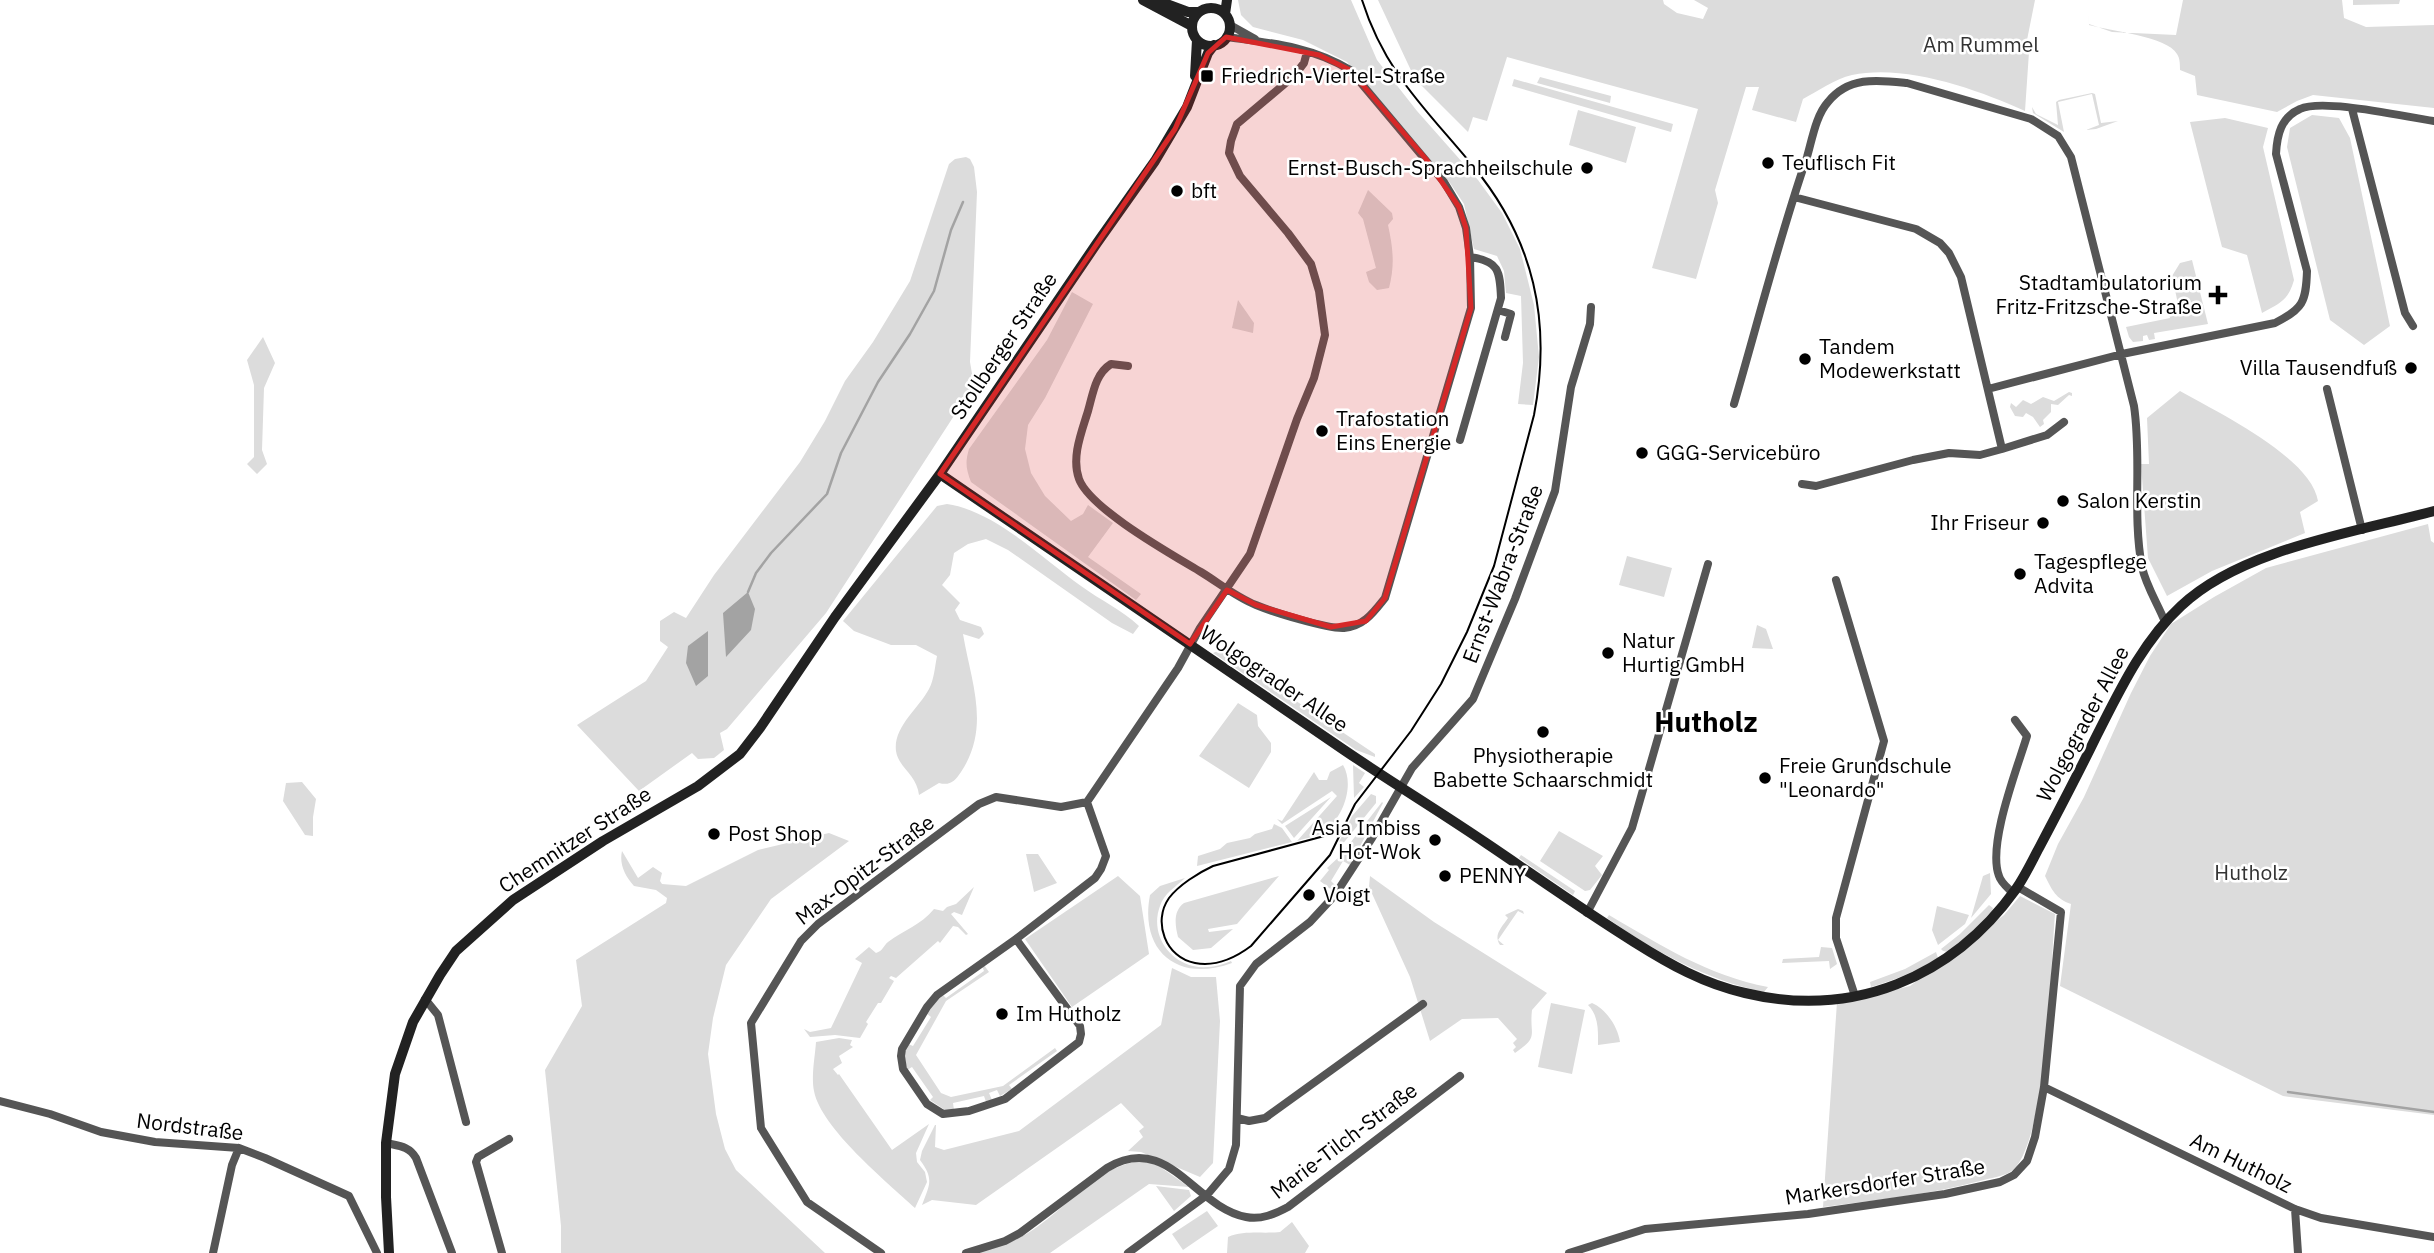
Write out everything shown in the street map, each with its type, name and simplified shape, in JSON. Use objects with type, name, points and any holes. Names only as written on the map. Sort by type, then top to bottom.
[{"type":"main road","points":[[1143,0],[1192,26],[1197,40],[1202,44],[1214,46],[1226,37],[1230,25],[1214,4],[1199,12],[1188,12],[1156,0]]},
{"type":"main road","points":[[1224,14],[1227,0]]},
{"type":"main road","points":[[1192,26],[1199,12]]},
{"type":"main road","name":"Stollberger Straße","points":[[1193,90],[1197,40]]},
{"type":"main road","name":"Stollberger Straße","points":[[835,617],[940,474],[1155,161],[1175,129],[1214,46]]},
{"type":"main road","name":"Wolgograder Allee","points":[[940,474],[1587,913],[1675,967],[1717,985],[1744,993],[1794,1001],[1832,1000],[1900,984],[1940,965],[1981,932],[2015,890],[2058,813],[2130,670],[2165,622],[2184,602],[2243,567],[2311,542],[2434,511]]},
{"type":"main road","name":"Chemnitzer Straße","points":[[389,1253],[386,1143],[400,1056],[425,999],[456,951],[513,900],[603,841],[698,786],[740,754],[835,617]]},
{"type":"street","points":[[1230,25],[1255,39]]},
{"type":"street","points":[[1128,366],[1111,364],[1100,373],[1077,455],[1079,480],[1093,498],[1121,520],[1227,590],[1256,605],[1331,627],[1345,628],[1366,621],[1385,598],[1471,308],[1470,257],[1466,228],[1459,207],[1432,166],[1350,71],[1331,59],[1307,52],[1255,39],[1226,37]]},
{"type":"street","points":[[1016,939],[1080,1026],[1079,1042],[1005,1099],[969,1111],[943,1114],[928,1104],[903,1069],[902,1049],[937,995],[1016,939],[1095,878],[1101,869],[1106,856],[1087,802],[1178,668],[1190,645],[1250,554],[1314,378],[1325,335],[1319,291],[1311,264],[1240,176],[1229,153],[1237,124],[1294,76],[1304,63],[1307,52]]},
{"type":"street","points":[[1734,404],[1794,197],[1826,103],[1851,85],[1869,80],[1907,83],[2031,119],[2058,136],[2071,158],[2122,355],[2137,426],[2137,496],[2143,568],[2165,622]]},
{"type":"street","points":[[1988,389],[2122,355],[2275,323],[2300,309],[2306,289],[2307,271],[2276,154],[2277,139],[2284,121],[2297,110],[2317,105],[2434,121]]},
{"type":"street","points":[[2352,109],[2405,313],[2413,326]]},
{"type":"street","points":[[1794,197],[1916,229],[1940,243],[1949,253],[1961,277],[2002,449]]},
{"type":"street","points":[[1461,440],[1501,298],[1500,275],[1495,266],[1486,259],[1470,257]]},
{"type":"street","name":"Ernst-Wabra-Straße","points":[[1401,787],[1412,768],[1473,699],[1515,599],[1555,491],[1571,387],[1590,324],[1591,307]]},
{"type":"street","points":[[1498,310],[1511,314],[1505,337]]},
{"type":"street","points":[[2328,389],[2362,530]]},
{"type":"street","points":[[1802,484],[1816,486],[1949,453],[1980,455],[2047,435],[2064,422]]},
{"type":"street","points":[[1587,913],[1632,828],[1709,564]]},
{"type":"street","points":[[1836,580],[1884,741],[1836,918],[1836,938],[1855,996]]},
{"type":"street","name":"Wolgograder Allee","points":[[2015,720],[2027,736],[2001,822],[1995,858],[1999,878],[2015,890]]},
{"type":"street","points":[[1128,1253],[1207,1195],[1229,1169],[1236,1145],[1240,986],[1256,964],[1310,922],[1335,895],[1401,787]]},
{"type":"street","name":"Max-Opitz-Straße","points":[[881,1253],[807,1202],[761,1128],[751,1023],[756,1012],[801,941],[818,924],[979,804],[996,797],[1061,807],[1087,802]]},
{"type":"street","name":"Markersdorfer Straße","points":[[1569,1253],[1645,1229],[1808,1214],[1945,1194],[2000,1182],[2020,1170],[2027,1161],[2035,1137],[2044,1087],[2061,912],[2015,890]]},
{"type":"street","points":[[425,999],[438,1015],[466,1122]]},
{"type":"street","points":[[1237,1118],[1249,1121],[1265,1118],[1423,1004]]},
{"type":"street","name":"Marie-Tilch-Straße","points":[[1207,1195],[1247,1217],[1273,1215],[1288,1207],[1460,1076]]},
{"type":"street","name":"Am Hutholz","points":[[2044,1087],[2295,1209],[2321,1218],[2434,1237]]},
{"type":"street","name":"Nordstraße","points":[[0,1101],[50,1114],[101,1132],[155,1142],[239,1148],[349,1196],[377,1253]]},
{"type":"street","points":[[502,1253],[476,1162],[478,1157],[509,1139]]},
{"type":"street","points":[[386,1143],[412,1151],[452,1253]]},
{"type":"street","points":[[213,1253],[232,1165],[239,1148]]},
{"type":"street","points":[[966,1253],[1020,1233],[1107,1168],[1134,1157],[1149,1158],[1167,1165],[1207,1195]]},
{"type":"street","points":[[2295,1209],[2298,1253]]},
{"type":"highlighted area","points":[[1226,37],[1319,55],[1350,70],[1426,159],[1459,207],[1466,228],[1471,308],[1385,598],[1366,621],[1331,627],[1256,605],[1227,590],[1190,644],[940,474],[1175,129],[1208,53]]},
{"type":"green space","points":[[1238,0],[1351,0],[1377,60],[1417,111],[1478,180],[1502,213],[1520,249],[1534,305],[1539,357],[1533,405],[1518,404],[1523,363],[1521,296],[1506,293],[1504,271],[1497,256],[1474,249],[1464,204],[1450,183],[1347,62],[1303,40],[1253,27],[1241,15]]},
{"type":"green space","name":"Am Rummel","points":[[1378,0],[1663,0],[1664,4],[1677,13],[1703,19],[1708,8],[1694,0],[2035,0],[2027,40],[2029,52],[2025,111],[1940,81],[1873,72],[1852,75],[1833,82],[1803,99],[1796,122],[1752,110],[1759,87],[1746,87],[1715,190],[1718,203],[1696,279],[1652,268],[1698,109],[1507,57],[1487,121],[1473,117],[1468,132],[1415,79]]},
{"type":"green space","points":[[2183,0],[2342,0],[2344,18],[2366,27],[2434,25],[2434,108],[2313,95],[2277,112],[2197,95],[2195,76],[2180,70],[2179,57],[2171,48],[2150,38],[2126,33],[2176,35]]},
{"type":"green space","points":[[2353,0],[2400,0],[2399,4],[2353,5]]},
{"type":"green space","points":[[2099,27],[2123,32],[2126,33],[2112,32]]},
{"type":"green space","points":[[1540,77],[1611,96],[1610,103],[1537,83]]},
{"type":"green space","points":[[1514,79],[1673,124],[1671,132],[1512,86]]},
{"type":"green space","points":[[2092,93],[2095,94],[2101,123],[2118,121],[2086,130],[2099,125],[2092,94],[2058,102],[2064,132],[2033,113],[2032,107],[2036,114],[2058,125],[2056,102]]},
{"type":"green space","points":[[1578,110],[1636,127],[1626,163],[1569,145]]},
{"type":"green space","points":[[2312,115],[2339,118],[2350,138],[2390,326],[2364,345],[2330,320],[2287,147],[2290,128]]},
{"type":"green space","points":[[2225,118],[2268,128],[2263,147],[2294,280],[2286,297],[2262,313],[2247,255],[2222,247],[2190,122]]},
{"type":"green space","points":[[966,157],[974,167],[977,192],[970,362],[974,385],[826,613],[727,729],[720,733],[724,750],[714,758],[698,759],[692,753],[639,791],[577,725],[646,681],[668,647],[660,641],[660,621],[674,612],[686,618],[714,575],[800,462],[845,381],[873,342],[910,281],[949,164],[955,159]]},
{"type":"green space","points":[[1368,190],[1392,213],[1393,219],[1388,225],[1393,256],[1389,288],[1377,290],[1369,282],[1366,272],[1376,268],[1363,219],[1358,213]]},
{"type":"green space","points":[[2192,260],[2208,324],[2154,333],[2155,339],[2149,340],[2147,335],[2143,336],[2143,341],[2133,342],[2126,327],[2170,318],[2167,306],[2178,304],[2172,276],[2180,263]]},
{"type":"green space","points":[[1072,292],[1093,304],[1045,398],[1028,425],[1025,449],[1031,473],[1045,496],[1071,521],[1083,514],[1088,505],[1113,523],[1088,557],[1141,594],[1136,600],[971,482],[967,469],[969,449],[1047,340]]},
{"type":"green space","points":[[1238,300],[1254,323],[1253,333],[1232,328]]},
{"type":"green space","points":[[263,337],[275,363],[264,388],[262,450],[267,464],[257,474],[247,464],[254,457],[254,385],[247,360]]},
{"type":"green space","points":[[2180,391],[2238,423],[2281,452],[2299,468],[2312,485],[2318,501],[2300,512],[2305,533],[2212,571],[2167,596],[2148,558],[2141,464],[2149,464],[2147,418]]},
{"type":"green space","points":[[2069,392],[2072,396],[2069,395],[2058,405],[2051,404],[2051,412],[2040,427],[2033,417],[2026,413],[2023,417],[2015,416],[2010,407],[2011,403],[2016,407],[2023,400],[2031,404],[2043,397],[2054,401]]},
{"type":"green space","points":[[947,504],[965,508],[1000,526],[1139,626],[1133,634],[1112,623],[1008,550],[986,539],[968,544],[954,553],[950,575],[942,585],[960,603],[955,610],[960,620],[981,627],[984,634],[979,639],[963,634],[976,704],[975,738],[970,755],[957,778],[949,783],[939,783],[919,795],[915,782],[897,757],[896,742],[902,726],[929,689],[937,656],[916,645],[891,645],[854,631],[843,621],[937,506]]},
{"type":"green space","name":"Hutholz","points":[[2428,524],[2431,541],[2434,543],[2434,1115],[2283,1096],[2060,986],[2071,904],[2055,893],[2045,876],[2131,693],[2150,656],[2171,624],[2266,568]]},
{"type":"green space","points":[[1627,556],[1672,568],[1664,597],[1619,585]]},
{"type":"green space","points":[[1757,625],[1766,629],[1773,649],[1752,648]]},
{"type":"green space","points":[[1220,650],[1375,754],[1375,757],[1356,750],[1213,653]]},
{"type":"green space","points":[[1238,703],[1257,715],[1258,726],[1271,743],[1271,752],[1249,788],[1199,756]]},
{"type":"green space","points":[[1343,765],[1348,782],[1342,810],[1331,826],[1321,834],[1297,841],[1337,796],[1332,791],[1282,824],[1277,819],[1282,821],[1314,772],[1319,780],[1327,780],[1330,772]]},
{"type":"green space","points":[[1353,765],[1365,773],[1359,783],[1364,787],[1354,798]]},
{"type":"green space","points":[[302,782],[316,799],[313,836],[305,835],[283,801],[286,783]]},
{"type":"green space","points":[[1371,794],[1376,796],[1376,803],[1341,846],[1338,844],[1352,816]]},
{"type":"green space","points":[[1331,797],[1294,838],[1285,826]]},
{"type":"green space","points":[[1382,802],[1350,865],[1343,861],[1331,881],[1336,886],[1333,891],[1320,881],[1329,870],[1327,868],[1340,856]]},
{"type":"green space","points":[[1274,824],[1282,828],[1292,842],[1197,866],[1198,856],[1220,849],[1227,843],[1272,829]]},
{"type":"green space","points":[[1559,831],[1603,856],[1595,866],[1602,875],[1590,890],[1585,891],[1540,861]]},
{"type":"green space","points":[[829,833],[849,841],[771,899],[726,965],[713,1018],[708,1054],[716,1114],[725,1149],[736,1170],[825,1253],[561,1253],[561,1226],[545,1070],[582,1006],[576,960],[666,903],[667,898],[656,890],[634,886],[624,870],[622,851],[638,878],[653,867],[662,873],[662,884],[686,886],[758,850]]},
{"type":"green space","points":[[1026,854],[1038,854],[1057,883],[1034,892]]},
{"type":"green space","points":[[1521,855],[1575,891],[1573,895],[1519,858]]},
{"type":"green space","points":[[1990,873],[1991,894],[1971,918],[1983,876]]},
{"type":"green space","points":[[1118,876],[1140,896],[1149,954],[1072,1007],[1025,939]]},
{"type":"green space","points":[[1279,876],[1237,924],[1208,929],[1209,932],[1233,929],[1211,948],[1193,950],[1178,937],[1176,914],[1184,903]]},
{"type":"green space","points":[[1370,876],[1434,922],[1547,993],[1532,1010],[1532,1035],[1528,1043],[1515,1053],[1513,1050],[1516,1047],[1513,1043],[1517,1039],[1498,1018],[1462,1019],[1430,1041],[1410,977],[1369,887]]},
{"type":"green space","points":[[1185,878],[1167,894],[1160,906],[1157,925],[1163,944],[1175,958],[1193,966],[1208,967],[1231,961],[1232,963],[1213,968],[1195,969],[1167,958],[1157,947],[1148,915],[1150,895],[1160,886]]},
{"type":"green space","points":[[974,887],[962,915],[954,912],[951,914],[968,934],[953,926],[940,943],[938,941],[896,978],[891,976],[889,978],[894,981],[866,1022],[868,1024],[860,1038],[835,1035],[810,1037],[804,1029],[810,1032],[831,1028],[862,963],[855,959],[869,947],[876,953],[882,950],[888,942],[934,909],[943,911],[956,904]]},
{"type":"green space","points":[[2020,896],[2055,914],[2045,1052],[2032,1129],[2022,1157],[2010,1172],[1960,1186],[1823,1207],[1837,1002],[1910,986],[2004,915]]},
{"type":"green space","points":[[1989,905],[1993,908],[1992,911],[1974,930],[1948,952],[1941,949],[1960,934]]},
{"type":"green space","points":[[1937,906],[1969,915],[1965,924],[1938,945],[1932,930]]},
{"type":"green space","points":[[1518,909],[1524,914],[1518,911],[1498,940],[1504,945],[1500,945],[1497,938],[1508,918],[1505,915]]},
{"type":"green space","points":[[1609,915],[1705,967],[1768,987],[1764,992],[1743,987],[1682,963],[1607,918]]},
{"type":"green space","points":[[1821,947],[1832,948],[1837,964],[1830,969],[1829,961],[1782,963],[1783,959],[1819,957]]},
{"type":"green space","points":[[1936,952],[1938,958],[1922,967],[1871,987],[1870,982],[1905,969]]},
{"type":"green space","points":[[984,965],[989,972],[946,1001],[916,1055],[941,1093],[951,1097],[1003,1086],[1055,1048],[1057,1051],[1009,1085],[1012,1089],[1000,1096],[997,1090],[989,1093],[992,1100],[986,1102],[984,1096],[953,1103],[954,1110],[945,1110],[930,1100],[933,1097],[912,1067],[907,1070],[904,1053],[908,1044],[913,1046],[931,1017],[926,1013],[933,1003],[943,995],[946,998],[984,971]]},
{"type":"green space","points":[[1172,968],[1191,977],[1216,977],[1220,1021],[1213,1163],[1200,1177],[1141,1152],[1128,1151],[1143,1137],[1139,1131],[1144,1127],[1121,1103],[976,1205],[932,1200],[922,1205],[929,1177],[920,1160],[935,1125],[935,1147],[944,1150],[1019,1131],[1161,1025]]},
{"type":"green space","points":[[1551,1003],[1585,1010],[1572,1074],[1538,1067]]},
{"type":"green space","points":[[1592,1003],[1610,1019],[1620,1042],[1598,1045],[1596,1019],[1588,1005]]},
{"type":"green space","points":[[839,1038],[852,1040],[850,1045],[853,1047],[839,1056],[842,1063],[833,1069],[892,1150],[929,1124],[916,1153],[917,1162],[925,1172],[927,1182],[915,1208],[857,1154],[819,1106],[813,1085],[816,1042]]},
{"type":"green space","points":[[1141,1161],[1156,1164],[1189,1187],[1149,1184],[1050,1253],[978,1253],[1023,1236],[1098,1178],[1126,1164]]},
{"type":"green space","points":[[1156,1186],[1189,1190],[1191,1196],[1174,1211]]},
{"type":"green space","points":[[1207,1211],[1218,1226],[1183,1250],[1172,1234]]},
{"type":"green space","points":[[1292,1222],[1309,1246],[1305,1253],[1227,1253],[1228,1237],[1247,1233],[1280,1232]]},
{"type":"shaded area","points":[[748,592],[755,609],[751,630],[726,657],[723,613]]},
{"type":"shaded area","points":[[708,631],[708,676],[696,686],[686,663],[688,646]]},
{"type":"waterway","points":[[748,592],[756,573],[771,553],[827,494],[841,453],[878,382],[934,291],[951,230],[963,202]]},
{"type":"waterway","points":[[2288,1092],[2434,1112]]},
{"type":"tram line","points":[[1328,835],[1213,866],[1189,880],[1173,893],[1164,907],[1162,928],[1170,947],[1185,960],[1203,964],[1218,963],[1238,954],[1251,946],[1330,855],[1355,804],[1411,731],[1441,684],[1467,632],[1494,566],[1534,415],[1541,347],[1539,314],[1524,253],[1494,194],[1395,70],[1371,26],[1362,0]]},
{"type":"place","name":"Friedrich-Viertel-Straße","points":[[1207,76]]},
{"type":"place","name":"Teuflisch Fit","points":[[1768,163]]},
{"type":"place","name":"Ernst-Busch-Sprachheilschule","points":[[1587,168]]},
{"type":"place","name":"bft","points":[[1177,191]]},
{"type":"place","name":"Stadtambulatorium Fritz-Fritzsche-Straße","points":[[2218,295]]},
{"type":"place","name":"Tandem Modewerkstatt","points":[[1805,359]]},
{"type":"place","name":"Villa Tausendfuß","points":[[2411,368]]},
{"type":"place","name":"Trafostation Eins Energie","points":[[1322,431]]},
{"type":"place","name":"GGG-Servicebüro","points":[[1642,453]]},
{"type":"place","name":"Salon Kerstin","points":[[2063,501]]},
{"type":"place","name":"Ihr Friseur","points":[[2043,523]]},
{"type":"place","name":"Tagespflege Advita","points":[[2020,574]]},
{"type":"place","name":"Natur Hurtig GmbH","points":[[1608,653]]},
{"type":"place","name":"Physiotherapie Babette Schaarschmidt","points":[[1543,732]]},
{"type":"place","name":"Freie Grundschule \"Leonardo\"","points":[[1765,778]]},
{"type":"place","name":"Post Shop","points":[[714,834]]},
{"type":"place","name":"Asia Imbiss Hot-Wok","points":[[1435,840]]},
{"type":"place","name":"PENNY","points":[[1445,876]]},
{"type":"place","name":"Voigt","points":[[1309,895]]},
{"type":"place","name":"Im Hutholz","points":[[1002,1014]]},
{"type":"district","name":"Hutholz","points":[[1706,722]]}]
